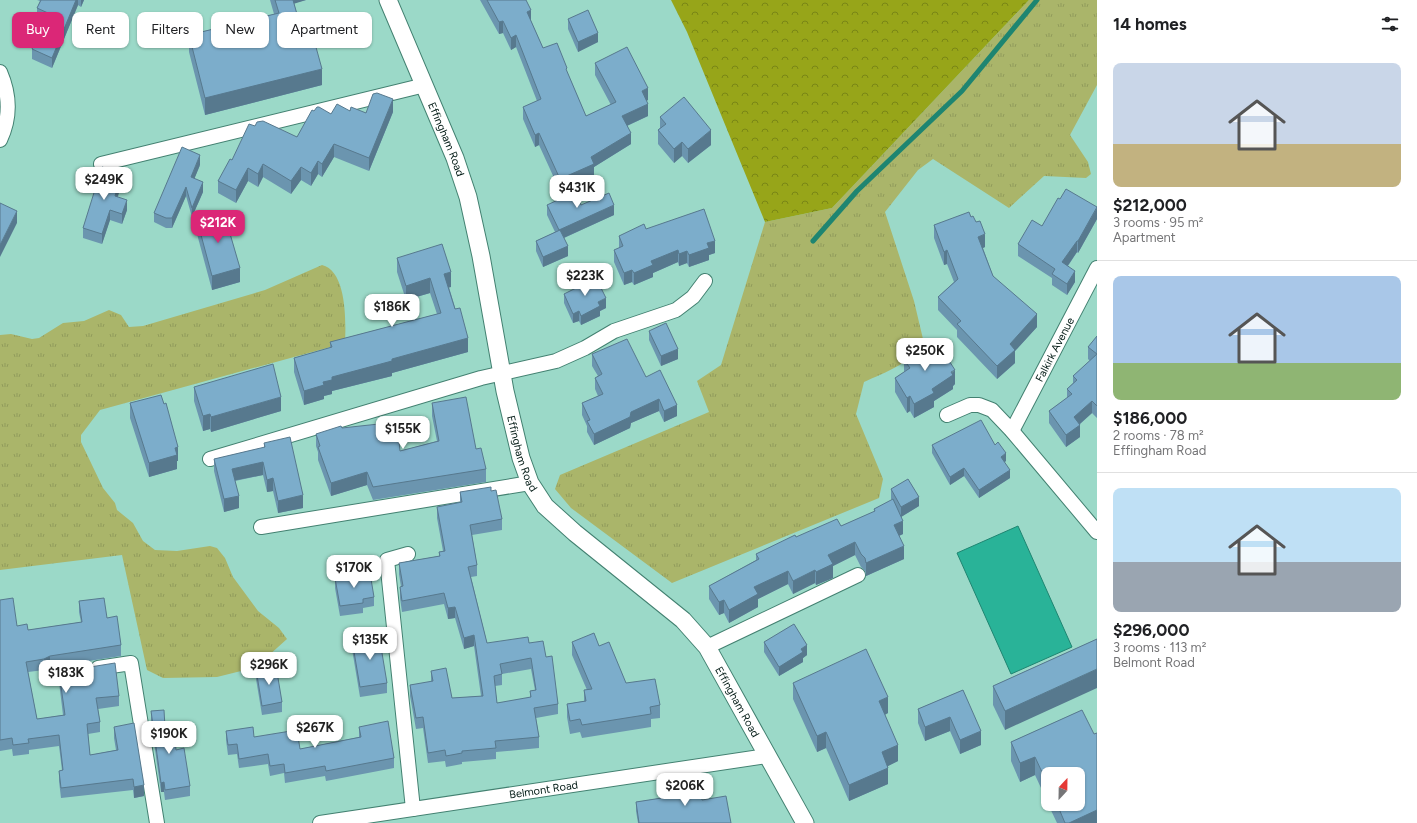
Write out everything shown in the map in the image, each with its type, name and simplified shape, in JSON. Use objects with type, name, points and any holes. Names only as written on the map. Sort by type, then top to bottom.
[{"type":"street","name":"Effingham Road","points":[[388,0],[455,158],[468,197],[481,256],[505,391],[521,458],[530,483],[545,506],[570,529],[683,620],[707,647],[766,756],[805,823]]},
{"type":"street","points":[[0,72],[7,93],[8,112],[5,129],[0,140]]},
{"type":"street","points":[[101,164],[424,84]]},
{"type":"street","name":"Falkirk Avenue","points":[[1012,431],[1097,268]]},
{"type":"street","points":[[210,459],[473,380],[556,361],[585,348],[614,331],[676,310],[693,297],[705,281]]},
{"type":"street","points":[[947,415],[970,405],[979,405],[992,410],[1012,431],[1097,532]]},
{"type":"street","points":[[261,528],[530,483]]},
{"type":"street","points":[[408,554],[387,560],[413,809]]},
{"type":"street","points":[[707,647],[858,575]]},
{"type":"street","points":[[51,675],[131,663],[157,823]]},
{"type":"street","name":"Belmont Road","points":[[320,823],[766,756]]},
{"type":"green space","points":[[671,0],[1029,0],[832,208],[765,222],[687,32]]},
{"type":"green space","points":[[1029,0],[1097,0],[1097,85],[1070,135],[1088,162],[1091,174],[1086,178],[1044,176],[1009,208],[933,159],[918,170],[885,212],[914,301],[923,339],[919,347],[906,361],[864,382],[856,414],[883,479],[879,498],[672,583],[571,508],[555,489],[560,475],[709,412],[697,381],[721,365],[765,222],[832,208]]},
{"type":"green space","points":[[322,265],[330,269],[341,287],[345,311],[345,343],[100,410],[81,435],[81,442],[103,488],[115,503],[117,510],[133,523],[143,541],[155,550],[177,551],[210,546],[217,548],[225,558],[233,577],[258,611],[279,628],[287,639],[258,665],[245,670],[217,677],[163,678],[147,670],[122,555],[0,570],[0,335],[11,334],[32,339],[39,338],[63,323],[84,321],[109,310],[121,315],[129,327],[143,326],[265,290]]},
{"type":"shaded area","points":[[1018,526],[1072,647],[1011,674],[957,553]]},
{"type":"building","points":[[41,0],[76,0],[64,29],[64,12],[46,12],[37,8]]},
{"type":"building","points":[[275,0],[293,0],[296,12],[279,12]]},
{"type":"building","points":[[487,0],[526,0],[531,10],[527,12],[543,48],[557,43],[567,68],[566,69],[586,116],[616,102],[595,63],[627,47],[648,88],[642,91],[648,104],[622,116],[631,133],[591,157],[594,164],[560,179],[539,133],[535,135],[523,107],[541,99],[516,35],[511,38],[503,21],[499,22]]},
{"type":"building","points":[[588,10],[598,33],[578,42],[568,19]]},
{"type":"building","points":[[277,13],[277,48],[316,48],[322,69],[205,98],[192,48],[203,48],[203,32],[211,30],[211,48],[269,48],[269,15]]},
{"type":"building","points":[[32,48],[56,48],[52,58]]},
{"type":"building","points":[[377,93],[393,99],[369,158],[334,144],[322,164],[318,161],[311,173],[301,167],[291,181],[263,164],[258,174],[248,168],[236,190],[218,181],[230,159],[232,160],[249,124],[255,126],[257,122],[263,121],[297,137],[312,110],[314,111],[317,107],[331,114],[337,104],[350,111],[351,107],[366,113],[373,94]]},
{"type":"building","points":[[684,97],[711,130],[688,149],[682,142],[674,149],[658,130],[666,124],[660,117]]},
{"type":"building","points":[[182,147],[200,155],[191,177],[203,182],[192,208],[186,187],[172,218],[166,218],[154,213]]},
{"type":"building","points":[[102,167],[122,173],[115,196],[127,200],[122,214],[110,210],[102,234],[83,228]]},
{"type":"building","points":[[1066,189],[1097,207],[1078,241],[1062,262],[1075,271],[1067,284],[1052,274],[1055,269],[1018,244],[1032,220],[1042,226],[1058,198],[1060,199]]},
{"type":"building","points":[[575,192],[581,205],[609,193],[614,205],[559,230],[547,205]]},
{"type":"building","points":[[0,203],[17,211],[0,245]]},
{"type":"building","points":[[704,209],[715,241],[707,243],[709,248],[689,255],[687,251],[679,254],[678,250],[651,261],[653,265],[634,273],[632,270],[624,273],[614,250],[623,246],[619,236],[644,224],[646,229]]},
{"type":"building","points":[[969,212],[971,217],[973,216],[976,222],[980,221],[985,234],[978,237],[993,276],[1037,314],[1010,344],[1015,350],[997,366],[957,324],[961,321],[938,297],[958,279],[947,250],[944,252],[934,225]]},
{"type":"building","points":[[224,213],[240,268],[212,276],[197,220]]},
{"type":"building","points":[[560,230],[568,246],[543,257],[536,241]]},
{"type":"building","points":[[442,244],[451,272],[444,274],[455,309],[460,308],[468,338],[332,377],[332,380],[323,382],[324,385],[304,391],[294,358],[332,347],[330,342],[441,313],[430,278],[406,286],[397,258]]},
{"type":"building","points":[[596,278],[606,298],[598,302],[600,306],[581,316],[579,311],[573,314],[564,294]]},
{"type":"building","points":[[666,323],[678,349],[661,356],[649,331]]},
{"type":"building","points":[[1097,336],[1097,354],[1088,347]]},
{"type":"building","points":[[627,339],[646,377],[660,370],[677,405],[664,411],[659,399],[631,412],[630,417],[594,434],[587,421],[590,420],[582,403],[603,394],[595,378],[602,374],[592,354]]},
{"type":"building","points":[[931,342],[937,342],[955,370],[951,372],[953,375],[932,389],[934,393],[914,404],[910,396],[907,398],[895,378],[910,368],[904,360]]},
{"type":"building","points":[[1097,354],[1097,406],[1092,401],[1074,417],[1080,425],[1066,435],[1049,411],[1072,394],[1067,389],[1077,380],[1073,376]]},
{"type":"building","points":[[273,364],[281,397],[211,417],[210,414],[203,416],[194,387]]},
{"type":"building","points":[[161,395],[164,404],[166,403],[178,447],[175,448],[177,455],[149,463],[130,403]]},
{"type":"building","points":[[466,397],[476,449],[481,448],[486,469],[373,487],[367,472],[331,483],[318,447],[320,446],[316,434],[341,426],[342,428],[397,422],[400,451],[439,441],[432,403]]},
{"type":"building","points":[[981,420],[995,445],[998,442],[1006,453],[1001,457],[1010,470],[979,490],[964,468],[950,477],[932,445]]},
{"type":"building","points":[[290,437],[303,495],[278,501],[273,478],[267,480],[263,462],[232,469],[239,496],[224,499],[214,459],[265,447],[264,443]]},
{"type":"building","points":[[908,479],[919,497],[901,507],[891,489]]},
{"type":"building","points":[[491,487],[491,491],[496,490],[502,519],[470,525],[477,565],[468,567],[487,643],[528,637],[529,643],[543,641],[546,657],[552,656],[558,704],[534,708],[539,737],[495,741],[496,748],[462,751],[462,753],[446,756],[445,750],[428,753],[423,717],[416,718],[410,685],[433,681],[431,671],[446,668],[452,698],[483,696],[474,635],[464,638],[455,607],[448,608],[444,593],[402,601],[400,587],[403,586],[399,563],[440,556],[439,552],[445,551],[437,507],[462,502],[460,492]],"holes":[[[531,658],[536,690],[530,691],[531,697],[497,703],[494,676],[502,674],[500,664]]]},
{"type":"building","points":[[893,499],[903,521],[894,525],[904,546],[866,563],[865,558],[861,554],[855,542],[828,555],[833,564],[816,572],[815,570],[793,581],[788,571],[754,587],[758,594],[729,610],[724,600],[719,602],[709,586],[759,559],[756,554],[795,535],[796,537],[837,519],[841,526],[875,511],[874,509]]},
{"type":"building","points":[[370,573],[374,597],[363,599],[363,603],[340,606],[335,578]]},
{"type":"building","points":[[13,598],[17,626],[27,624],[28,630],[82,622],[79,601],[104,598],[107,618],[117,616],[121,645],[50,656],[44,659],[26,662],[37,719],[65,715],[59,672],[115,663],[119,696],[96,698],[100,722],[87,724],[90,755],[118,750],[114,727],[134,723],[144,785],[134,787],[133,779],[61,788],[59,771],[63,770],[59,735],[28,739],[29,743],[13,745],[12,738],[0,740],[0,600]]},
{"type":"building","points":[[794,624],[807,645],[801,649],[803,652],[779,667],[764,642]]},
{"type":"building","points":[[594,633],[599,646],[609,642],[626,683],[655,679],[660,705],[650,707],[651,714],[582,725],[580,719],[570,721],[567,704],[586,701],[584,690],[592,689],[572,642]]},
{"type":"building","points":[[379,635],[387,683],[360,687],[352,640]]},
{"type":"building","points":[[1097,639],[1097,669],[1005,711],[993,686]]},
{"type":"building","points":[[866,649],[888,697],[879,701],[898,745],[882,752],[888,768],[849,785],[826,732],[817,736],[793,683]]},
{"type":"building","points":[[276,666],[282,702],[262,706],[256,669]]},
{"type":"building","points":[[963,690],[981,731],[960,740],[950,717],[925,727],[918,709]]},
{"type":"building","points":[[164,710],[165,727],[174,727],[176,750],[184,748],[190,786],[165,790],[164,782],[161,783],[151,711]]},
{"type":"building","points":[[1082,710],[1094,734],[1097,733],[1097,810],[1069,823],[1065,823],[1060,811],[1085,811],[1085,767],[1041,767],[1041,770],[1035,757],[1020,763],[1011,742]]},
{"type":"building","points":[[388,721],[394,758],[326,771],[325,766],[285,773],[284,764],[270,766],[268,754],[239,759],[237,744],[228,745],[226,731],[253,727],[254,737],[297,730],[300,749],[361,737],[359,727]]},
{"type":"building","points":[[699,776],[702,800],[726,796],[731,823],[639,823],[636,802],[681,795],[679,778]]},
{"type":"waterway","points":[[813,241],[857,191],[962,91],[1037,0]]}]
